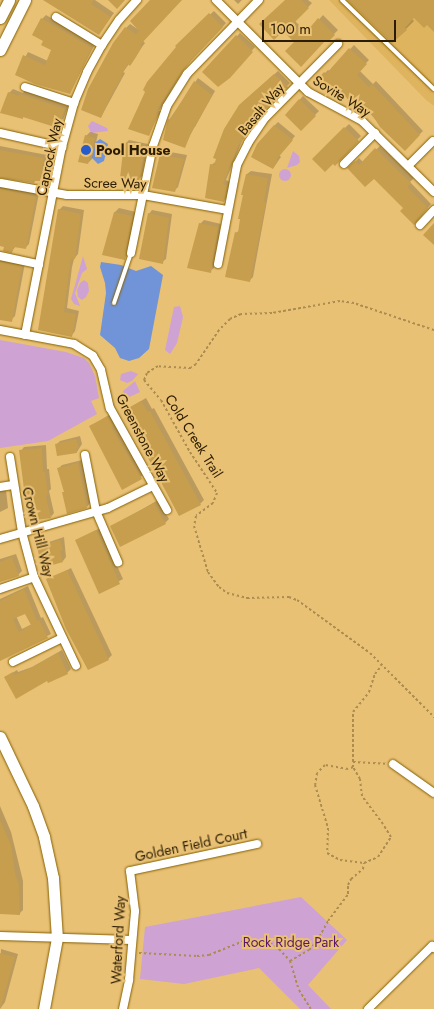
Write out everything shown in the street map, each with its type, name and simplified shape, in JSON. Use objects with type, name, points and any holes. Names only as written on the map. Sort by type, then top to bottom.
[{"type":"main road","points":[[0,18],[9,0]]},
{"type":"main road","points":[[0,50],[26,0]]},
{"type":"main road","points":[[0,737],[33,806],[44,837],[53,878],[57,938],[44,1009]]},
{"type":"street","name":"Caprock Way","points":[[25,335],[62,147],[74,103],[87,72],[102,45],[119,20],[137,0]]},
{"type":"street","name":"Sovite Way","points":[[216,0],[316,98],[356,116],[434,192]]},
{"type":"street","points":[[131,253],[157,132],[172,96],[187,74],[260,0]]},
{"type":"street","points":[[56,17],[102,45]]},
{"type":"street","name":"Basalt Way","points":[[218,264],[227,210],[238,165],[248,143],[265,118],[338,44]]},
{"type":"street","points":[[25,87],[74,103]]},
{"type":"street","points":[[0,133],[62,147]]},
{"type":"street","points":[[344,164],[374,133]]},
{"type":"street","points":[[408,166],[433,141]]},
{"type":"street","name":"Scree Way","points":[[1,183],[74,195],[143,194],[227,210]]},
{"type":"street","points":[[420,224],[434,210]]},
{"type":"street","points":[[0,256],[39,264]]},
{"type":"street","name":"Greenstone Way","points":[[0,330],[74,344],[93,356],[101,370],[110,408],[167,510]]},
{"type":"street","points":[[85,455],[96,511],[118,562]]},
{"type":"street","name":"Crown Hill Way","points":[[10,457],[22,532],[34,577],[76,666]]},
{"type":"street","points":[[0,487],[13,485]]},
{"type":"street","points":[[0,539],[125,501],[153,486]]},
{"type":"street","points":[[0,589],[34,577]]},
{"type":"street","points":[[13,662],[62,638]]},
{"type":"street","points":[[393,764],[434,793]]},
{"type":"street","name":"Golden Field Court","points":[[130,872],[257,844]]},
{"type":"street","name":"Waterford Way","points":[[124,1009],[132,952],[134,897],[130,872]]},
{"type":"street","points":[[0,936],[132,940]]},
{"type":"street","points":[[368,1009],[433,947]]},
{"type":"lane","points":[[342,0],[434,89]]},
{"type":"lane","points":[[114,303],[131,253]]},
{"type":"path","name":"Cold Creek Trail","points":[[434,330],[354,303],[340,301],[272,313],[241,314],[230,320],[219,330],[196,364],[191,368],[158,366],[147,373],[144,380],[161,400],[190,452],[217,493],[213,503],[196,516],[194,526],[208,572],[219,587],[227,594],[247,598],[289,597],[297,600],[360,645],[434,716]]},
{"type":"path","points":[[353,767],[348,769],[325,765],[317,773],[315,785],[328,828],[328,853],[340,860],[364,863],[378,857],[391,838],[362,796],[360,779],[353,767],[353,712],[369,692],[374,674],[382,665]]},
{"type":"path","points":[[354,762],[393,764]]},
{"type":"path","points":[[290,961],[309,950],[317,942],[328,921],[348,894],[348,885],[351,879],[363,869],[364,863]]},
{"type":"path","points":[[132,952],[197,956],[209,955],[244,941],[255,940],[270,943],[279,949],[290,961],[299,990],[311,1009]]},
{"type":"shaded area","points":[[329,0],[434,0],[434,106],[426,100]]},
{"type":"green space","points":[[92,121],[107,128],[108,131],[91,133],[88,126]]},
{"type":"green space","points":[[293,151],[299,156],[300,162],[287,168]]},
{"type":"green space","points":[[285,169],[291,175],[285,181],[279,175]]},
{"type":"green space","points":[[83,256],[87,269],[82,273],[75,293],[80,306],[74,304],[71,299]]},
{"type":"green space","points":[[84,280],[88,283],[89,291],[82,300],[78,297],[77,290],[80,283]]},
{"type":"green space","points":[[180,306],[183,317],[177,343],[170,354],[165,350],[174,307]]},
{"type":"green space","points":[[0,340],[66,352],[84,358],[89,363],[95,376],[99,398],[91,401],[97,414],[48,441],[0,448]]},
{"type":"green space","points":[[131,371],[138,374],[132,381],[127,383],[120,380],[121,374]]},
{"type":"green space","points":[[135,381],[140,392],[123,400],[123,391]]},
{"type":"green space","name":"Rock Ridge Park","points":[[301,897],[347,940],[308,985],[331,1009],[300,1009],[259,968],[184,984],[140,979],[145,927]]},
{"type":"water","points":[[100,139],[108,144],[104,161],[98,164],[92,158],[96,142]]},
{"type":"water","points":[[101,262],[121,265],[136,271],[151,266],[163,275],[149,349],[139,358],[129,361],[120,358],[115,348],[100,335],[106,293],[100,267]]},
{"type":"building","points":[[43,0],[94,0],[91,4],[111,17],[99,35]]},
{"type":"building","points":[[108,0],[125,0],[117,9]]},
{"type":"building","points":[[150,0],[182,0],[140,45],[142,47],[121,76],[101,118],[81,110],[88,89],[113,43],[125,27],[136,34],[139,31],[130,21]]},
{"type":"building","points":[[285,0],[301,0],[309,8],[292,25],[303,36],[318,18],[335,35],[328,42],[326,40],[301,67],[285,51],[294,42],[283,31],[274,40],[259,24]]},
{"type":"building","points":[[347,0],[434,0],[434,32],[427,25],[424,28],[414,18],[405,28],[407,30],[392,43]]},
{"type":"building","points":[[209,13],[223,27],[176,80],[159,107],[156,114],[158,115],[149,136],[128,129],[145,92],[143,90],[147,82],[175,46]]},
{"type":"building","points":[[41,18],[92,48],[70,94],[35,84],[15,75],[23,55],[45,65],[51,50],[41,45],[43,41],[32,35]]},
{"type":"building","points":[[236,35],[253,52],[230,78],[218,87],[202,72]]},
{"type":"building","points":[[349,48],[367,64],[357,75],[369,87],[372,84],[420,135],[405,151],[380,127],[373,116],[355,98],[351,102],[338,90],[332,95],[317,80],[324,72],[326,74]]},
{"type":"building","points":[[274,74],[288,87],[260,115],[238,146],[223,184],[227,186],[224,202],[205,198],[210,164],[214,165],[216,159],[213,158],[224,129],[239,105]]},
{"type":"building","points":[[194,81],[212,95],[194,126],[185,148],[163,140],[168,119],[170,120]]},
{"type":"building","points":[[8,92],[19,96],[20,94],[65,109],[58,128],[23,117],[23,119],[0,113]]},
{"type":"building","points":[[299,99],[316,116],[301,131],[285,115]]},
{"type":"building","points":[[274,125],[293,140],[276,160],[278,161],[273,169],[251,157],[257,144]]},
{"type":"building","points":[[344,127],[359,141],[335,166],[333,164],[325,172],[312,159]]},
{"type":"building","name":"Pool House","points":[[85,135],[95,138],[88,164],[78,162]]},
{"type":"building","points":[[124,143],[145,148],[139,181],[120,178]]},
{"type":"building","points":[[375,148],[411,183],[407,187],[428,208],[414,225],[400,211],[403,208],[374,179],[365,187],[347,168],[355,161],[359,165]]},
{"type":"building","points":[[0,150],[44,158],[40,181],[35,181],[34,183],[0,178]]},
{"type":"building","points":[[160,154],[184,159],[175,192],[152,188]]},
{"type":"building","points":[[246,174],[268,178],[264,202],[266,202],[250,282],[225,277],[235,232],[238,233],[240,219],[238,219],[243,195],[241,195]]},
{"type":"building","points":[[0,189],[36,197],[26,249],[14,247],[12,253],[3,251],[4,247],[0,246]]},
{"type":"building","points":[[58,209],[81,214],[75,259],[71,259],[64,312],[76,314],[72,337],[38,330]]},
{"type":"building","points":[[114,212],[133,216],[125,260],[102,255]]},
{"type":"building","points":[[148,213],[169,218],[163,264],[139,259]]},
{"type":"building","points":[[199,223],[218,227],[211,273],[187,268]]},
{"type":"building","points":[[434,223],[434,245],[423,235]]},
{"type":"building","points":[[0,262],[22,266],[12,322],[0,320]]},
{"type":"building","points":[[141,401],[148,412],[150,411],[201,505],[179,516],[123,411]]},
{"type":"building","points":[[108,416],[113,426],[111,427],[142,479],[122,490],[89,426]]},
{"type":"building","points":[[76,439],[79,448],[76,449],[77,453],[57,456],[55,444]]},
{"type":"building","points":[[42,448],[43,472],[45,472],[48,494],[46,496],[51,518],[28,521],[19,450]]},
{"type":"building","points":[[78,463],[87,508],[67,514],[62,492],[64,492],[57,468]]},
{"type":"building","points":[[154,503],[166,524],[120,547],[110,526]]},
{"type":"building","points":[[96,530],[120,584],[99,594],[75,540]]},
{"type":"building","points":[[60,540],[63,550],[60,551],[63,562],[42,568],[37,547]]},
{"type":"building","points":[[12,557],[19,576],[0,582],[0,562]]},
{"type":"building","points":[[67,570],[109,660],[88,670],[66,629],[46,579]]},
{"type":"building","points":[[24,589],[37,621],[39,620],[48,638],[0,661],[0,601]],"holes":[[[25,614],[31,625],[19,632],[13,619]]]},
{"type":"building","points":[[58,653],[68,674],[48,683],[47,681],[16,699],[4,677],[13,672],[14,675],[27,670]]},
{"type":"building","points":[[0,820],[11,845],[15,873],[19,885],[20,915],[0,914]]},
{"type":"building","points":[[0,953],[15,957],[1,1006],[0,1005]]},
{"type":"place","name":"Pool House","points":[[86,150]]}]
